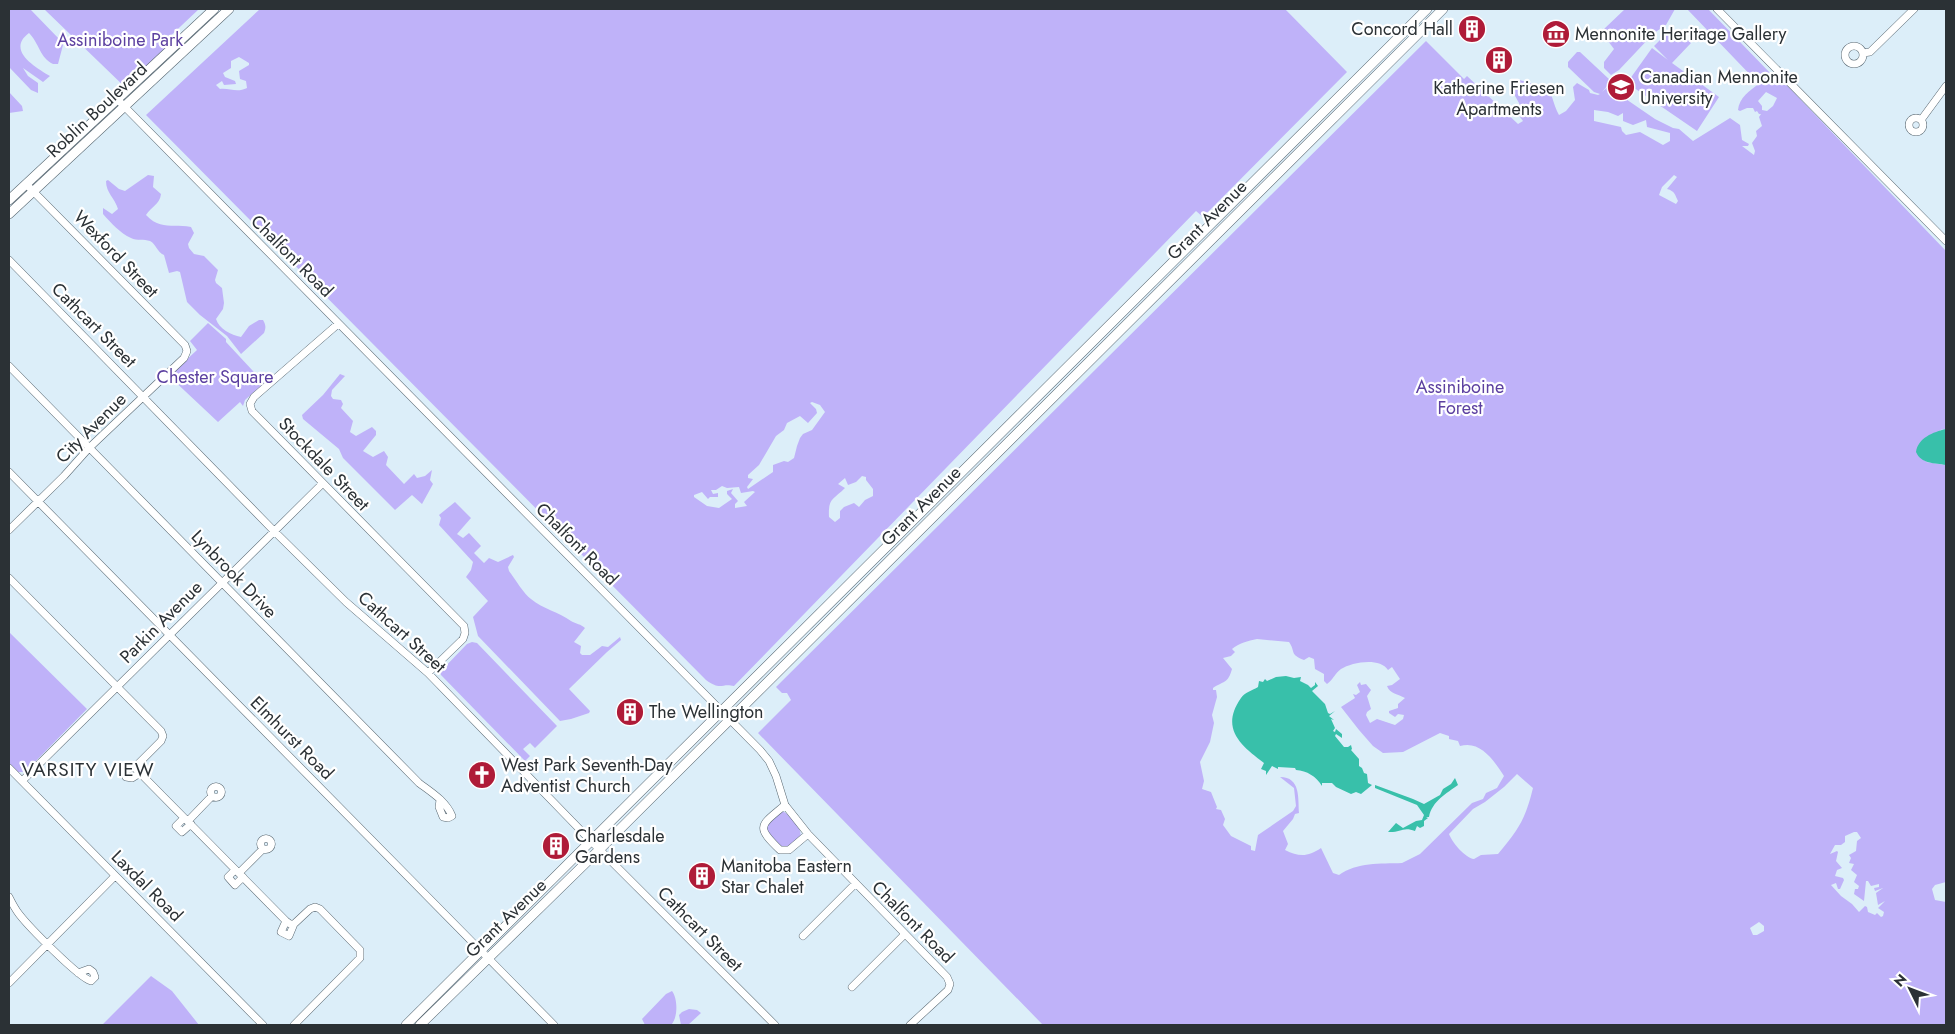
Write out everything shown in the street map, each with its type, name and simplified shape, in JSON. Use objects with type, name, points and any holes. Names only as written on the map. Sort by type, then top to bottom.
[{"type":"main road","name":"Roblin Boulevard","points":[[10,195],[26,184],[214,9]]},
{"type":"main road","name":"Grant Avenue","points":[[406,1025],[1427,9]]},
{"type":"main road","name":"Grant Avenue","points":[[420,1025],[600,849],[1443,9]]},
{"type":"main road","name":"Roblin Boulevard","points":[[9,214],[226,10]]},
{"type":"street","points":[[1717,9],[1946,241]]},
{"type":"street","points":[[1863,53],[1870,52],[1914,9]]},
{"type":"street","points":[[1921,120],[1946,86]]},
{"type":"street","name":"Chalfont Road","points":[[118,100],[730,719],[768,761],[776,776],[785,805],[808,834],[947,977],[950,984],[948,990],[910,1025]]},
{"type":"street","name":"Wexford Street","points":[[26,184],[185,345]]},
{"type":"street","name":"Cathcart Street","points":[[9,260],[274,531],[346,602],[428,673],[592,842],[775,1025]]},
{"type":"street","name":"Stockdale Street","points":[[338,324],[254,397],[250,404],[252,411],[322,484],[464,626],[465,633],[463,639],[428,673]]},
{"type":"street","name":"City Avenue","points":[[9,530],[64,476],[89,448],[184,358],[187,351],[185,345]]},
{"type":"street","name":"Lynbrook Drive","points":[[9,366],[418,783],[440,800]]},
{"type":"street","name":"Elmhurst Road","points":[[9,472],[554,1025]]},
{"type":"street","name":"Parkin Avenue","points":[[22,781],[322,484]]},
{"type":"street","points":[[9,578],[162,731],[161,741],[138,769],[286,922],[294,924]]},
{"type":"street","name":"Laxdal Road","points":[[9,768],[263,1025]]},
{"type":"street","points":[[188,821],[212,796]]},
{"type":"street","points":[[785,805],[766,821],[763,828],[764,835],[780,850],[789,850],[808,834]]},
{"type":"street","points":[[239,873],[263,849]]},
{"type":"street","points":[[9,983],[115,876]]},
{"type":"street","points":[[803,936],[855,884]]},
{"type":"street","points":[[9,897],[19,914],[78,973]]},
{"type":"street","points":[[286,922],[281,932],[289,936],[294,924],[310,909],[315,907],[320,909],[360,950],[361,954],[360,958],[294,1025]]},
{"type":"street","points":[[852,987],[905,934]]},
{"type":"green space","points":[[9,9],[30,9],[62,42],[63,45],[58,64],[53,64],[45,58],[29,33],[23,39],[20,46],[25,58],[50,76],[43,82],[23,68],[28,76],[38,83],[38,93],[31,90],[9,67]]},
{"type":"green space","name":"Assiniboine Park","points":[[44,9],[199,9],[163,43],[170,50],[128,90]]},
{"type":"green space","points":[[260,9],[1285,9],[1347,72],[1203,217],[1196,211],[734,686],[718,686],[706,680],[146,115]],"holes":[[[239,57],[249,63],[249,65],[239,71],[240,79],[246,81],[247,88],[237,90],[220,89],[216,85],[222,81],[224,85],[236,84],[235,81],[225,77],[223,73],[231,68],[231,61]],[[810,403],[820,405],[825,412],[812,430],[803,434],[800,438],[794,458],[788,462],[784,461],[773,465],[773,472],[748,489],[747,487],[753,479],[748,478],[748,475],[759,465],[776,436],[784,430],[787,423],[800,416],[808,423],[817,413]],[[862,476],[866,477],[866,480],[873,489],[873,496],[865,500],[859,507],[854,503],[844,507],[840,511],[840,518],[835,522],[829,517],[829,506],[832,500],[845,488],[838,484],[845,478],[848,485],[856,482]],[[722,486],[727,488],[739,487],[741,493],[755,492],[744,502],[747,506],[735,508],[735,504],[738,501],[731,493],[733,489],[727,491],[727,494],[732,499],[719,508],[707,506],[694,497],[694,495],[702,492],[708,499],[710,497],[718,497],[718,493],[713,494],[711,490],[716,490]]]},
{"type":"green space","points":[[1625,9],[1675,9],[1666,25],[1654,33],[1619,70],[1611,75],[1604,68],[1604,62],[1614,49],[1608,41],[1612,38],[1604,29]]},
{"type":"green space","name":"Assiniboine Forest","points":[[1687,9],[1708,9],[1773,76],[1776,74],[1946,251],[1946,429],[1940,430],[1926,462],[1946,465],[1946,882],[1935,885],[1932,889],[1935,900],[1946,902],[1946,1025],[1043,1025],[758,733],[791,700],[787,693],[782,693],[776,687],[1426,41],[1464,79],[1467,76],[1518,124],[1523,121],[1517,113],[1521,110],[1510,87],[1512,79],[1534,85],[1549,94],[1559,115],[1566,111],[1575,100],[1573,87],[1577,83],[1589,90],[1590,93],[1600,94],[1594,92],[1568,67],[1568,62],[1577,52],[1580,52],[1610,80],[1602,92],[1612,83],[1611,91],[1655,119],[1679,129],[1693,141],[1730,118],[1740,125],[1742,140],[1749,144],[1748,146],[1742,146],[1754,155],[1755,151],[1752,143],[1757,136],[1756,131],[1762,126],[1759,117],[1761,114],[1757,111],[1755,112],[1753,108],[1738,110],[1743,98],[1759,84]],"holes":[[[1766,92],[1777,98],[1773,106],[1767,111],[1762,110],[1762,106],[1758,101]],[[1594,110],[1618,116],[1623,113],[1623,121],[1633,125],[1646,120],[1647,127],[1670,133],[1670,141],[1663,145],[1640,132],[1626,135],[1621,127],[1594,121]],[[1674,175],[1677,177],[1667,189],[1674,193],[1678,201],[1676,204],[1659,195],[1662,187]],[[1257,639],[1289,642],[1296,656],[1304,660],[1309,657],[1314,659],[1315,669],[1324,674],[1324,681],[1327,684],[1339,671],[1352,664],[1373,662],[1379,663],[1388,670],[1392,667],[1400,679],[1387,686],[1388,689],[1405,698],[1398,704],[1398,708],[1389,711],[1389,713],[1395,717],[1398,714],[1404,715],[1403,719],[1395,725],[1377,719],[1370,723],[1366,715],[1371,709],[1367,696],[1371,690],[1366,684],[1361,685],[1360,682],[1357,685],[1360,692],[1356,695],[1353,694],[1355,698],[1341,707],[1373,746],[1383,753],[1403,752],[1440,733],[1449,736],[1449,739],[1458,741],[1460,746],[1468,745],[1481,749],[1491,758],[1504,776],[1497,788],[1486,793],[1483,799],[1472,803],[1420,854],[1402,863],[1361,866],[1339,875],[1333,873],[1321,848],[1303,855],[1285,850],[1288,844],[1283,831],[1295,814],[1299,813],[1299,801],[1297,790],[1292,781],[1280,777],[1294,788],[1296,806],[1293,811],[1258,835],[1255,851],[1251,850],[1251,846],[1231,836],[1223,825],[1225,819],[1221,810],[1216,809],[1217,807],[1211,792],[1202,789],[1204,781],[1200,762],[1210,742],[1214,723],[1212,715],[1217,697],[1216,690],[1213,690],[1213,688],[1227,680],[1232,669],[1223,658],[1231,656],[1235,652],[1232,649]],[[1517,774],[1533,788],[1520,824],[1498,854],[1481,855],[1474,859],[1459,849],[1449,834],[1473,809],[1485,802]],[[1854,832],[1857,832],[1861,838],[1857,841],[1856,851],[1849,855],[1851,858],[1849,863],[1854,864],[1851,870],[1857,875],[1854,882],[1859,886],[1858,889],[1855,889],[1854,894],[1864,901],[1866,881],[1871,886],[1879,884],[1879,887],[1874,888],[1875,891],[1883,888],[1876,893],[1878,905],[1885,901],[1878,908],[1884,912],[1881,917],[1877,913],[1875,915],[1868,912],[1865,906],[1859,912],[1831,885],[1836,883],[1838,889],[1840,889],[1844,880],[1835,876],[1837,870],[1842,868],[1836,861],[1838,852],[1830,854],[1835,845],[1841,845],[1845,842],[1845,836]],[[1759,922],[1764,926],[1764,931],[1753,935],[1750,928]]]},
{"type":"green space","points":[[1675,30],[1691,43],[1672,63],[1719,97],[1697,131],[1627,83],[1652,48],[1668,60],[1654,46],[1669,31]]},
{"type":"green space","points":[[9,92],[22,106],[23,111],[9,113]]},
{"type":"green space","points":[[148,175],[154,176],[153,187],[161,194],[157,203],[146,215],[162,225],[191,227],[194,233],[188,244],[189,248],[194,254],[204,256],[218,270],[215,280],[222,288],[224,303],[223,309],[216,319],[220,326],[229,333],[241,337],[249,326],[259,320],[263,320],[265,326],[264,333],[241,354],[227,336],[187,302],[180,272],[169,273],[164,255],[154,244],[150,241],[127,236],[116,228],[103,214],[103,208],[112,214],[118,209],[107,189],[106,181],[108,180],[119,189],[125,191]]},
{"type":"green space","name":"Chester Square","points":[[208,323],[226,339],[226,342],[264,383],[245,400],[243,406],[240,402],[218,422],[169,376],[197,350],[190,341]]},
{"type":"green space","points":[[340,374],[345,376],[332,390],[331,396],[333,399],[341,400],[343,404],[341,408],[353,421],[350,432],[356,436],[372,427],[376,431],[376,435],[363,451],[373,457],[384,451],[388,457],[386,465],[404,484],[414,474],[417,478],[425,476],[432,470],[430,480],[433,484],[422,504],[412,495],[395,510],[343,458],[339,449],[303,419],[302,415],[323,395]]},
{"type":"green space","points":[[455,502],[471,518],[457,534],[463,538],[469,533],[481,546],[474,553],[484,563],[489,558],[498,562],[513,555],[514,557],[508,567],[509,571],[528,597],[585,628],[574,642],[581,646],[580,653],[582,655],[590,655],[602,646],[608,647],[620,637],[621,640],[569,689],[590,711],[589,713],[560,721],[478,636],[473,617],[488,601],[466,577],[471,570],[473,562],[439,525],[441,518],[439,515]]},
{"type":"green space","points":[[9,632],[87,709],[25,772],[18,772],[9,763]]},
{"type":"green space","points":[[477,643],[557,726],[535,748],[530,743],[523,749],[530,756],[525,761],[441,675],[440,672],[467,644]]},
{"type":"green space","points":[[780,811],[786,813],[793,820],[801,835],[800,839],[793,846],[781,849],[767,835],[767,825]]},
{"type":"green space","points":[[151,976],[172,991],[199,1025],[102,1025]]},
{"type":"green space","points":[[672,991],[676,1008],[675,1018],[671,1025],[645,1025],[642,1019],[666,994]]},
{"type":"green space","points":[[689,1009],[697,1010],[701,1013],[688,1025],[681,1025],[679,1015]]},
{"type":"shaded area","points":[[1946,429],[1946,465],[1921,459],[1916,452],[1923,439]]},
{"type":"shaded area","points":[[1276,677],[1301,677],[1300,681],[1311,688],[1315,685],[1315,682],[1318,686],[1312,691],[1325,704],[1328,713],[1330,714],[1335,711],[1329,716],[1334,720],[1331,719],[1335,728],[1333,731],[1335,732],[1336,729],[1342,734],[1342,738],[1336,734],[1335,736],[1344,747],[1351,745],[1351,750],[1359,759],[1359,766],[1367,774],[1368,783],[1372,785],[1361,794],[1356,792],[1351,794],[1332,783],[1322,783],[1322,786],[1311,775],[1295,768],[1278,767],[1278,769],[1272,766],[1266,775],[1266,771],[1261,769],[1264,763],[1247,749],[1236,735],[1232,718],[1242,696],[1258,687],[1259,681],[1263,682],[1265,679],[1267,681]]},
{"type":"shaded area","points":[[1455,778],[1458,785],[1433,806],[1429,817],[1426,817],[1428,818],[1424,821],[1424,826],[1420,828],[1417,826],[1415,831],[1404,829],[1388,832],[1396,823],[1403,828],[1422,820],[1424,815],[1417,805],[1375,788],[1375,785],[1424,804],[1440,795],[1443,789],[1451,784]]},
{"type":"place","name":"Concord Hall","points":[[1472,29]]},
{"type":"place","name":"Mennonite Heritage Gallery","points":[[1556,34]]},
{"type":"place","name":"Katherine Friesen Apartments","points":[[1499,60]]},
{"type":"place","name":"Canadian Mennonite University","points":[[1621,87]]},
{"type":"place","name":"The Wellington","points":[[630,712]]},
{"type":"place","name":"West Park Seventh-Day Adventist Church","points":[[482,775]]},
{"type":"place","name":"Charlesdale Gardens","points":[[556,846]]},
{"type":"place","name":"Manitoba Eastern Star Chalet","points":[[702,876]]},
{"type":"district","name":"VARSITY VIEW","points":[[88,769]]}]
